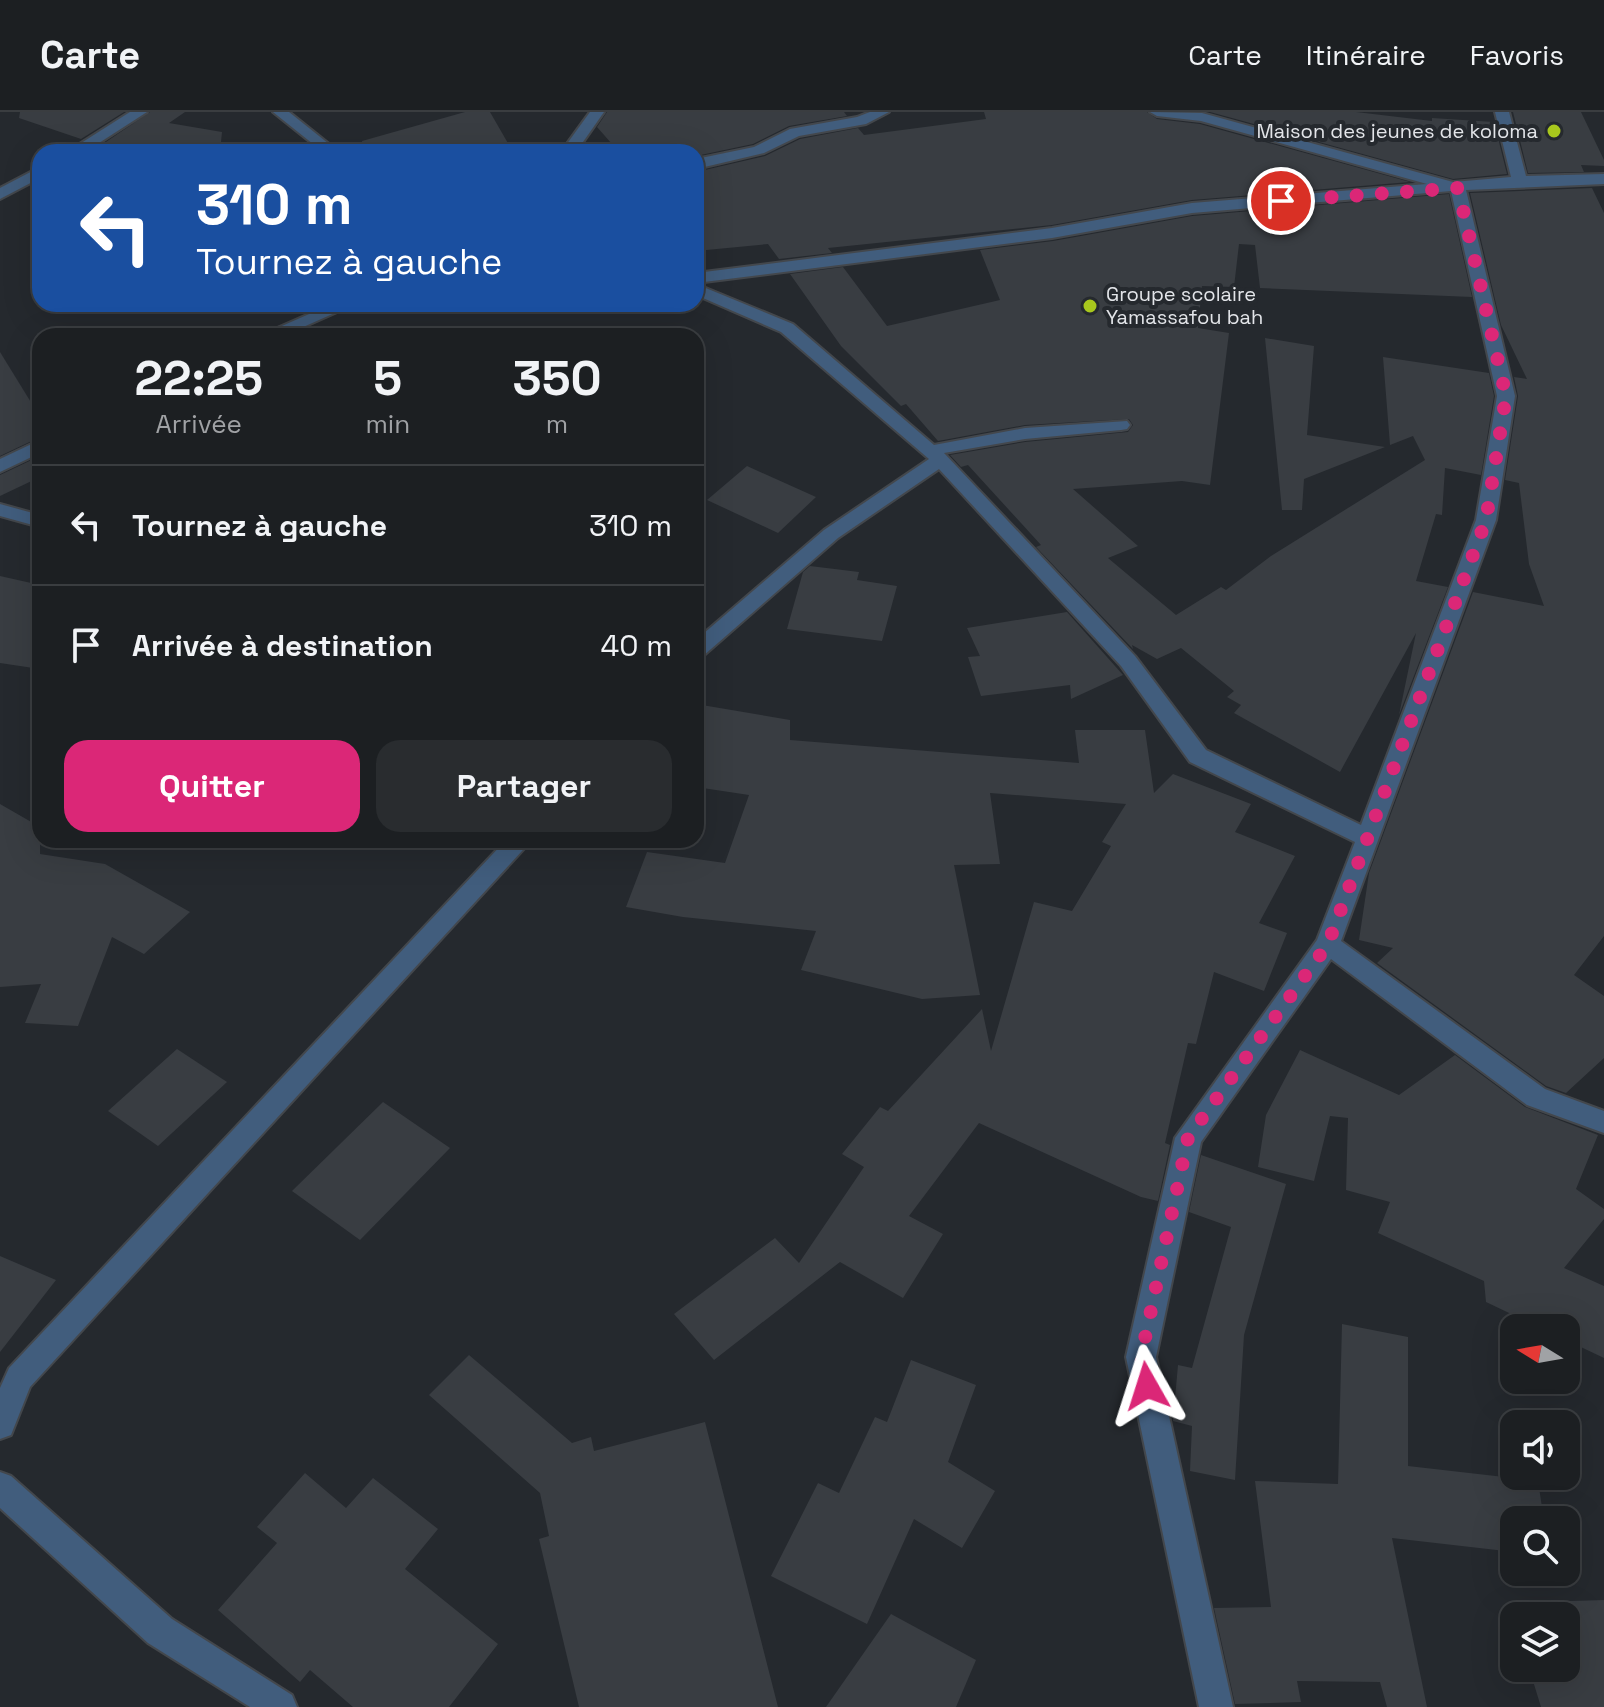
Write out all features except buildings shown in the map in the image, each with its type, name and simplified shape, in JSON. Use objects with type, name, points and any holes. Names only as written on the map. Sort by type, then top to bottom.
[{"type":"street","points":[[87,144],[140,112]]},
{"type":"street","points":[[280,112],[322,144]]},
{"type":"street","points":[[574,144],[597,112]]},
{"type":"street","points":[[704,162],[759,150],[795,132],[861,121],[882,112]]},
{"type":"street","points":[[1157,112],[1202,117],[1458,188]]},
{"type":"street","points":[[1502,112],[1520,181]]},
{"type":"street","points":[[0,194],[32,176]]},
{"type":"street","points":[[704,277],[1052,233],[1192,208],[1520,181],[1604,179]]},
{"type":"street","points":[[1216,1707],[1141,1357],[1188,1138],[1328,944],[1486,520],[1506,396],[1458,188]]},
{"type":"street","points":[[704,292],[787,328],[935,456],[1128,661],[1198,756],[1368,838]]},
{"type":"street","points":[[288,328],[327,312]]},
{"type":"street","points":[[704,644],[831,534],[935,456],[982,438],[1050,429],[1121,425]]},
{"type":"street","points":[[0,466],[32,450]]},
{"type":"street","points":[[0,510],[32,519]]},
{"type":"street","points":[[0,1425],[19,1378],[513,848]]},
{"type":"street","points":[[1328,944],[1536,1097],[1604,1122]]},
{"type":"street","points":[[0,1487],[160,1631],[280,1707]]},
{"type":"place","name":"Maison des jeunes de koloma","points":[[1554,131]]},
{"type":"place","name":"Groupe scolaire Yamassafou bah","points":[[1090,306]]},
{"type":"route","points":[[1147,1386],[1141,1357],[1188,1138],[1328,944],[1486,520],[1506,396],[1458,188],[1281,201]]}]
